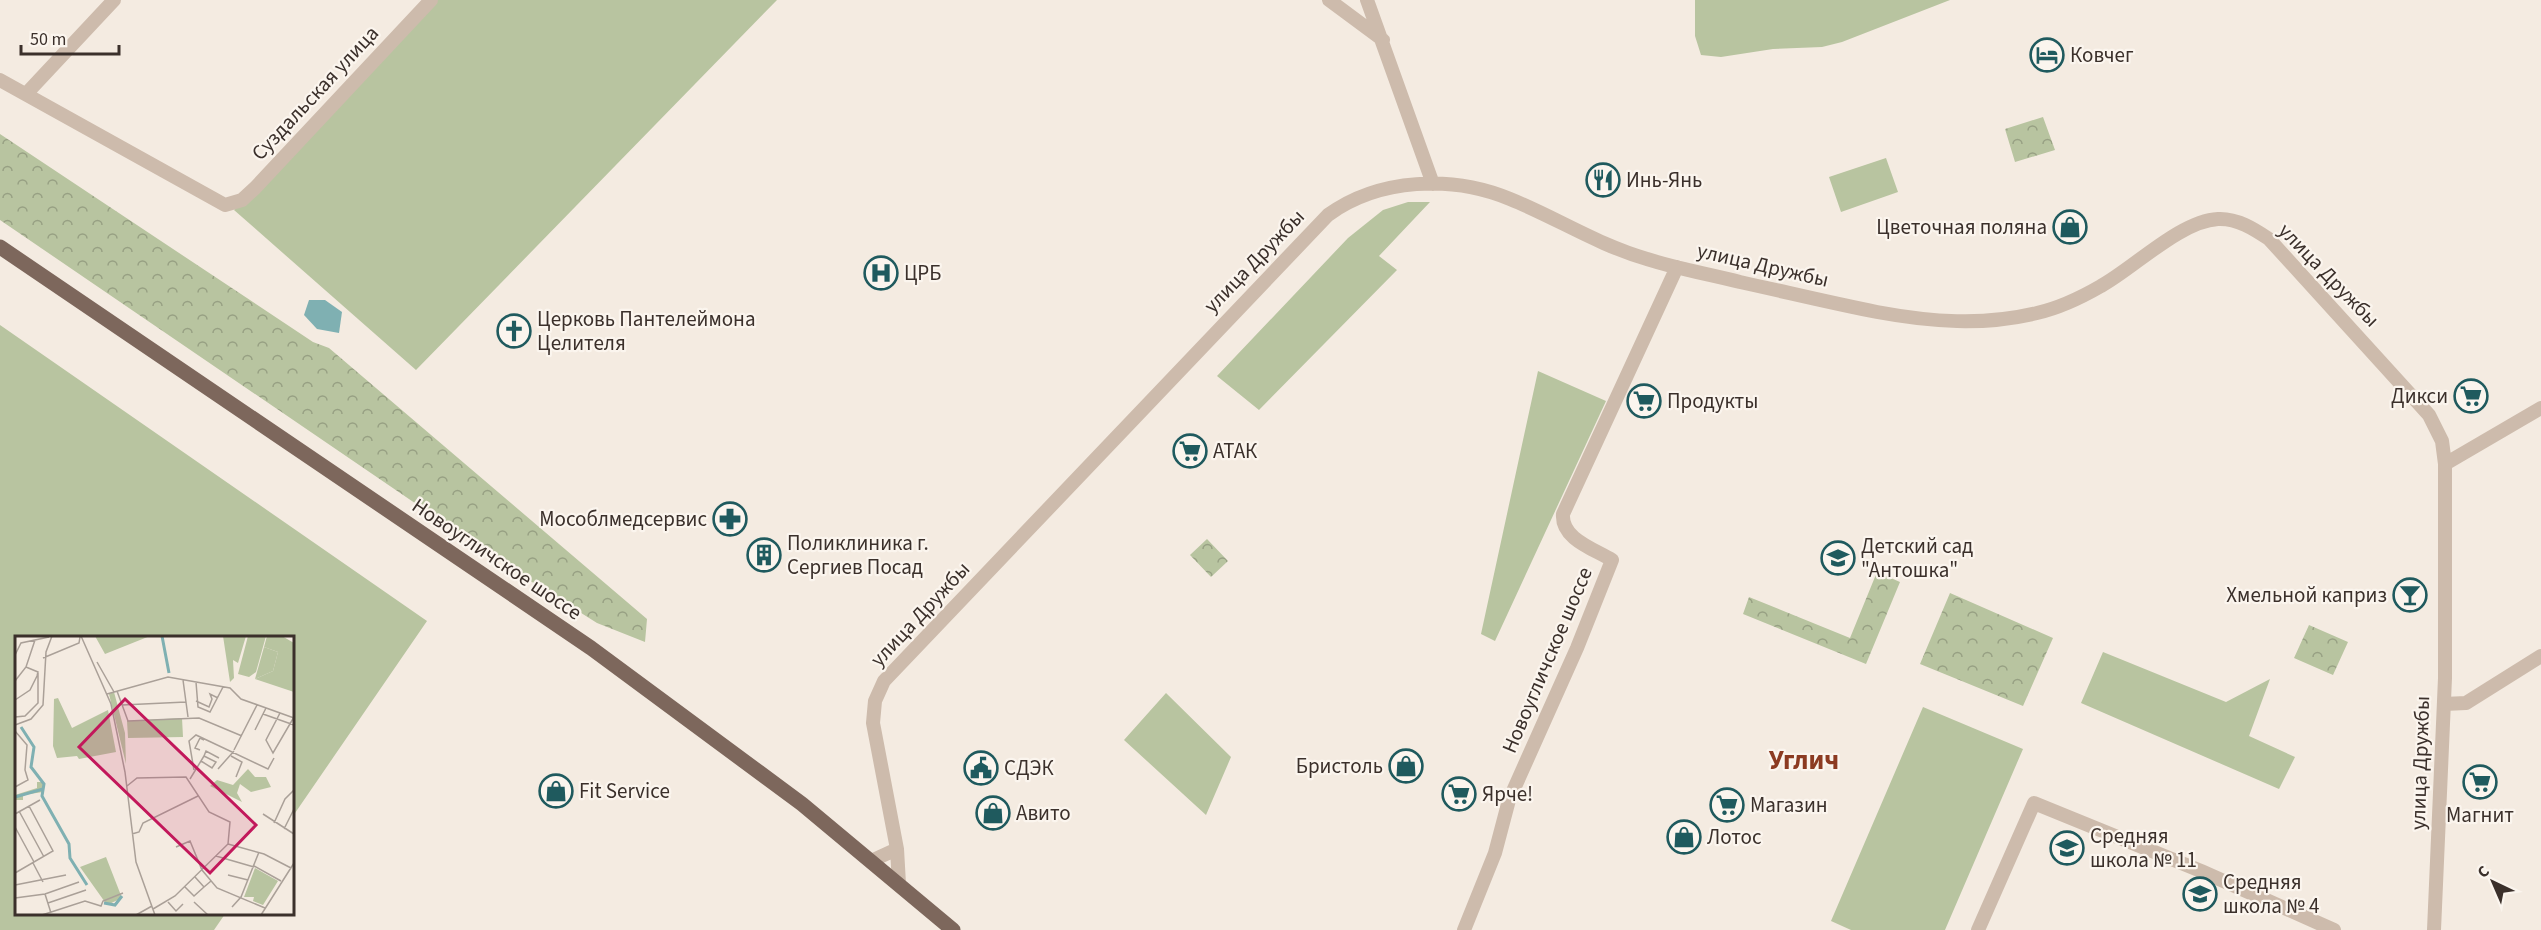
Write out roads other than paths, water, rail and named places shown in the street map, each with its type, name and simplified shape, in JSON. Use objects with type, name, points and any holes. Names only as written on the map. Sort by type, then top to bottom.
[{"type":"main road","name":"Новоугличское шоссе","points":[[0,247],[555,622],[717,739],[872,861],[953,930]]},
{"type":"street","points":[[0,80],[26,94],[114,0]]},
{"type":"street","name":"Суздальская улица","points":[[26,94],[225,205],[242,200],[255,188],[431,0]]},
{"type":"street","points":[[1329,0],[1384,42]]},
{"type":"street","points":[[1367,0],[1384,42],[1433,184]]},
{"type":"street","name":"улица Дружбы","points":[[899,884],[897,849],[873,723],[875,701],[884,681],[1328,215],[1344,203],[1368,192],[1393,186],[1433,184],[1493,192],[1610,247],[1677,267],[1904,317],[1981,322],[2038,313],[2063,305],[2102,286],[2194,226],[2218,219],[2233,221],[2252,228],[2283,253],[2429,415],[2442,441],[2445,464],[2444,704],[2434,930]]},
{"type":"street","name":"Новоугличское шоссе","points":[[1464,930],[1495,853],[1509,800],[1577,648],[1612,560],[1572,536],[1562,523],[1563,514],[1677,267]]},
{"type":"street","points":[[2445,464],[2541,408]]},
{"type":"street","points":[[2444,704],[2466,703],[2536,659]]},
{"type":"street","points":[[1978,930],[2034,803],[2201,871],[2334,930]]},
{"type":"street","points":[[872,861],[897,849]]},
{"type":"water","points":[[309,300],[325,300],[342,312],[339,333],[317,329],[304,315]]},
{"type":"place","name":"Ковчег","points":[[2047,55]]},
{"type":"place","name":"Инь-Янь","points":[[1603,180]]},
{"type":"place","name":"Цветочная поляна","points":[[2070,227]]},
{"type":"place","name":"ЦРБ","points":[[881,273]]},
{"type":"place","name":"Церковь Пантелеймона Целителя","points":[[514,331]]},
{"type":"place","name":"Дикси","points":[[2471,396]]},
{"type":"place","name":"Продукты","points":[[1644,401]]},
{"type":"place","name":"АТАК","points":[[1190,451]]},
{"type":"place","name":"Мособлмедсервис","points":[[730,519]]},
{"type":"place","name":"Поликлиника г. Сергиев Посад","points":[[764,555]]},
{"type":"place","name":"Детский сад \"Антошка\"","points":[[1838,558]]},
{"type":"place","name":"Хмельной каприз","points":[[2410,595]]},
{"type":"place","name":"Бристоль","points":[[1406,766]]},
{"type":"place","name":"СДЭК","points":[[981,768]]},
{"type":"place","name":"Магнит","points":[[2480,782]]},
{"type":"place","name":"Fit Service","points":[[556,791]]},
{"type":"place","name":"Ярче!","points":[[1459,794]]},
{"type":"place","name":"Магазин","points":[[1727,805]]},
{"type":"place","name":"Авито","points":[[993,813]]},
{"type":"place","name":"Лотос","points":[[1684,837]]},
{"type":"place","name":"Средняя школа № 11","points":[[2067,848]]},
{"type":"place","name":"Средняя школа № 4","points":[[2200,894]]},
{"type":"district","name":"Углич","points":[[1804,760]]}]
